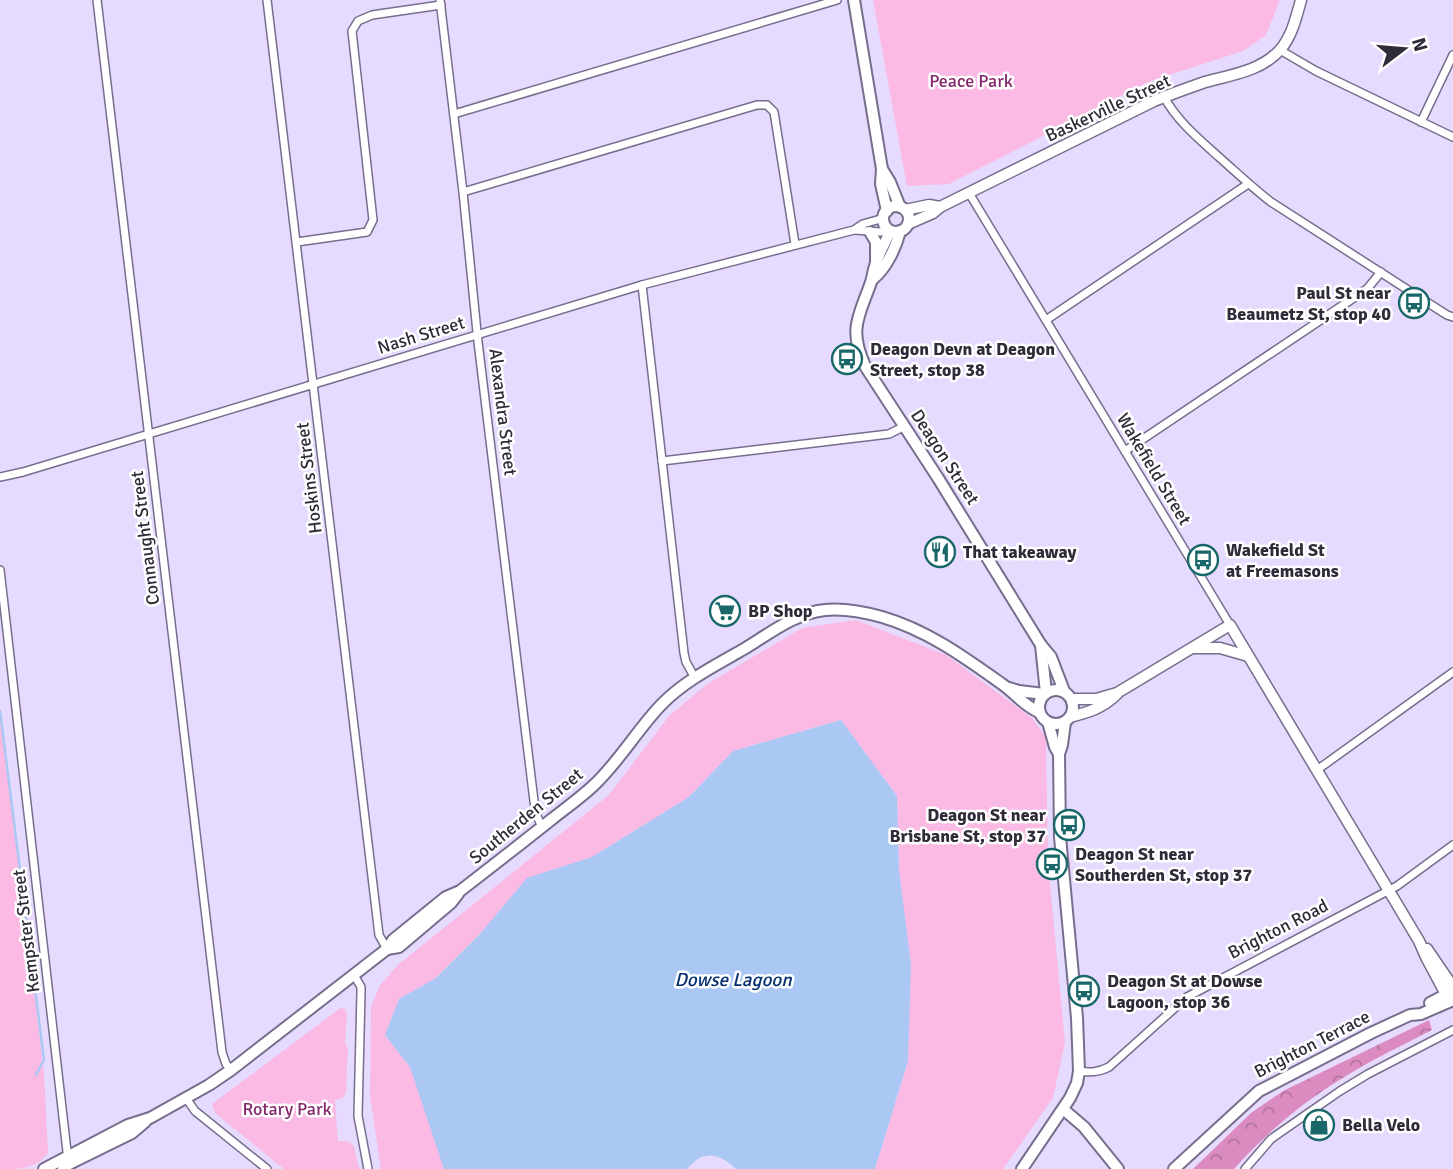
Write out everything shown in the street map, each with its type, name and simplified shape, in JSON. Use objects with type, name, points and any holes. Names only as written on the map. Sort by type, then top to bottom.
[{"type":"main road","points":[[854,0],[882,169],[885,225],[897,229],[908,217],[882,169]]},
{"type":"main road","points":[[885,214],[893,207],[902,209]]},
{"type":"main road","name":"Deagon Street","points":[[897,229],[876,262],[873,279],[858,314],[856,340],[859,353],[1051,657],[1068,695]]},
{"type":"main road","name":"Deagon Street","points":[[873,279],[881,272],[897,229]]},
{"type":"main road","points":[[870,232],[876,242],[876,262]]},
{"type":"main road","name":"Southerden Street","points":[[44,1169],[67,1163],[131,1133],[150,1118],[231,1070],[387,949],[393,940],[446,897],[460,891],[601,778],[663,702],[695,678],[777,628],[810,613],[846,609],[901,623],[949,647],[1032,709],[1040,712]]},
{"type":"main road","name":"Deagon Street","points":[[1041,645],[1045,694]]},
{"type":"main road","name":"Southerden Street","points":[[1006,687],[1045,694]]},
{"type":"main road","points":[[1022,1169],[1063,1109],[1077,1083],[1079,1071],[1077,1018],[1060,837],[1059,754],[1067,719],[1073,708],[1068,695],[1055,690],[1045,694],[1039,702],[1044,720],[1054,724],[1067,719]]},
{"type":"main road","points":[[1048,722],[1059,754]]},
{"type":"main road","name":"Brighton Terrace","points":[[1174,1169],[1259,1091],[1371,1032],[1410,1016],[1419,1008],[1451,997]]},
{"type":"main road","points":[[1063,1109],[1084,1127],[1118,1169]]},
{"type":"street","name":"Connaught Street","points":[[97,0],[222,1052],[231,1070]]},
{"type":"street","name":"Hoskins Street","points":[[267,0],[379,935],[387,949]]},
{"type":"street","points":[[454,114],[837,0]]},
{"type":"street","points":[[1301,0],[1291,33],[1280,50],[1303,65],[1453,137]]},
{"type":"street","points":[[297,242],[367,232],[373,220],[352,31],[358,20],[440,3]]},
{"type":"street","name":"Alexandra Street","points":[[440,3],[477,334],[536,814],[542,827]]},
{"type":"street","name":"Baskerville Street","points":[[897,229],[1164,97],[1254,68],[1280,50]]},
{"type":"street","points":[[1421,122],[1453,55]]},
{"type":"street","points":[[1164,97],[1183,125],[1271,202],[1453,317]]},
{"type":"street","points":[[463,192],[757,105],[767,105],[774,112],[795,244]]},
{"type":"street","points":[[1046,320],[1248,184]]},
{"type":"street","name":"Wakefield Street","points":[[969,193],[1451,997]]},
{"type":"street","name":"Baskerville Street","points":[[902,209],[929,205],[940,207]]},
{"type":"street","name":"Nash Street","points":[[0,477],[642,285],[854,230],[885,214]]},
{"type":"street","name":"Nash Street","points":[[854,230],[880,232],[897,229]]},
{"type":"street","points":[[1125,451],[1367,289],[1381,272]]},
{"type":"street","points":[[642,285],[684,653],[695,678]]},
{"type":"street","points":[[662,461],[889,435],[905,426]]},
{"type":"street","name":"Kempster Street","points":[[0,570],[67,1163]]},
{"type":"street","points":[[1068,695],[1096,699],[1117,693],[1230,625]]},
{"type":"street","points":[[1194,648],[1220,648],[1248,656]]},
{"type":"street","points":[[1317,770],[1453,672]]},
{"type":"street","points":[[1067,719],[1100,708],[1117,693]]},
{"type":"street","name":"Brighton Road","points":[[1079,1071],[1091,1073],[1109,1067],[1187,997],[1389,891],[1453,845]]},
{"type":"street","points":[[354,975],[361,986],[358,1116],[368,1169]]},
{"type":"street","points":[[1245,1169],[1271,1139],[1340,1091],[1453,1030]]},
{"type":"street","points":[[186,1098],[195,1111],[267,1169]]},
{"type":"green space","name":"Peace Park","points":[[873,0],[1280,0],[1266,35],[1243,51],[1148,82],[949,184],[907,186]]},
{"type":"green space","points":[[856,620],[946,655],[1032,718],[1046,737],[1048,862],[1065,1043],[1053,1098],[1003,1169],[875,1169],[908,1061],[897,796],[841,720],[733,751],[689,797],[592,857],[528,878],[479,935],[436,978],[399,999],[385,1035],[410,1067],[444,1169],[381,1169],[370,1097],[371,1007],[380,985],[399,964],[609,795],[669,716],[707,684],[802,628]]},
{"type":"green space","points":[[0,709],[44,1073],[48,1153],[33,1165],[7,1169],[0,1169]]},
{"type":"green space","name":"Rotary Park","points":[[342,1007],[347,1013],[345,1044],[348,1048],[346,1092],[343,1098],[335,1100],[338,1141],[347,1141],[354,1146],[359,1169],[284,1169],[215,1113],[212,1104]]},
{"type":"green space","points":[[1429,1020],[1432,1030],[1367,1064],[1315,1096],[1272,1130],[1234,1169],[1193,1169],[1251,1113],[1283,1091]]},
{"type":"water","name":"Dowse Lagoon","points":[[841,720],[897,796],[899,870],[911,965],[908,1061],[875,1169],[736,1169],[723,1159],[705,1156],[687,1169],[444,1169],[410,1067],[385,1035],[399,999],[436,978],[479,935],[527,878],[592,857],[689,797],[733,751]]},
{"type":"waterway","points":[[0,711],[44,1060],[36,1075]]},
{"type":"place","name":"Paul St near Beaumetz St, stop 40","points":[[1414,303]]},
{"type":"place","name":"Deagon Devn at Deagon Street, stop 38","points":[[847,359]]},
{"type":"place","name":"That takeaway","points":[[940,552]]},
{"type":"place","name":"Wakefield St at Freemasons","points":[[1203,560]]},
{"type":"place","name":"BP Shop","points":[[725,611]]},
{"type":"place","name":"Deagon St near Brisbane St, stop 37","points":[[1069,825]]},
{"type":"place","name":"Deagon St near Southerden St, stop 37","points":[[1052,864]]},
{"type":"place","name":"Deagon St at Dowse Lagoon, stop 36","points":[[1084,991]]},
{"type":"place","name":"Bella Velo","points":[[1319,1125]]}]
